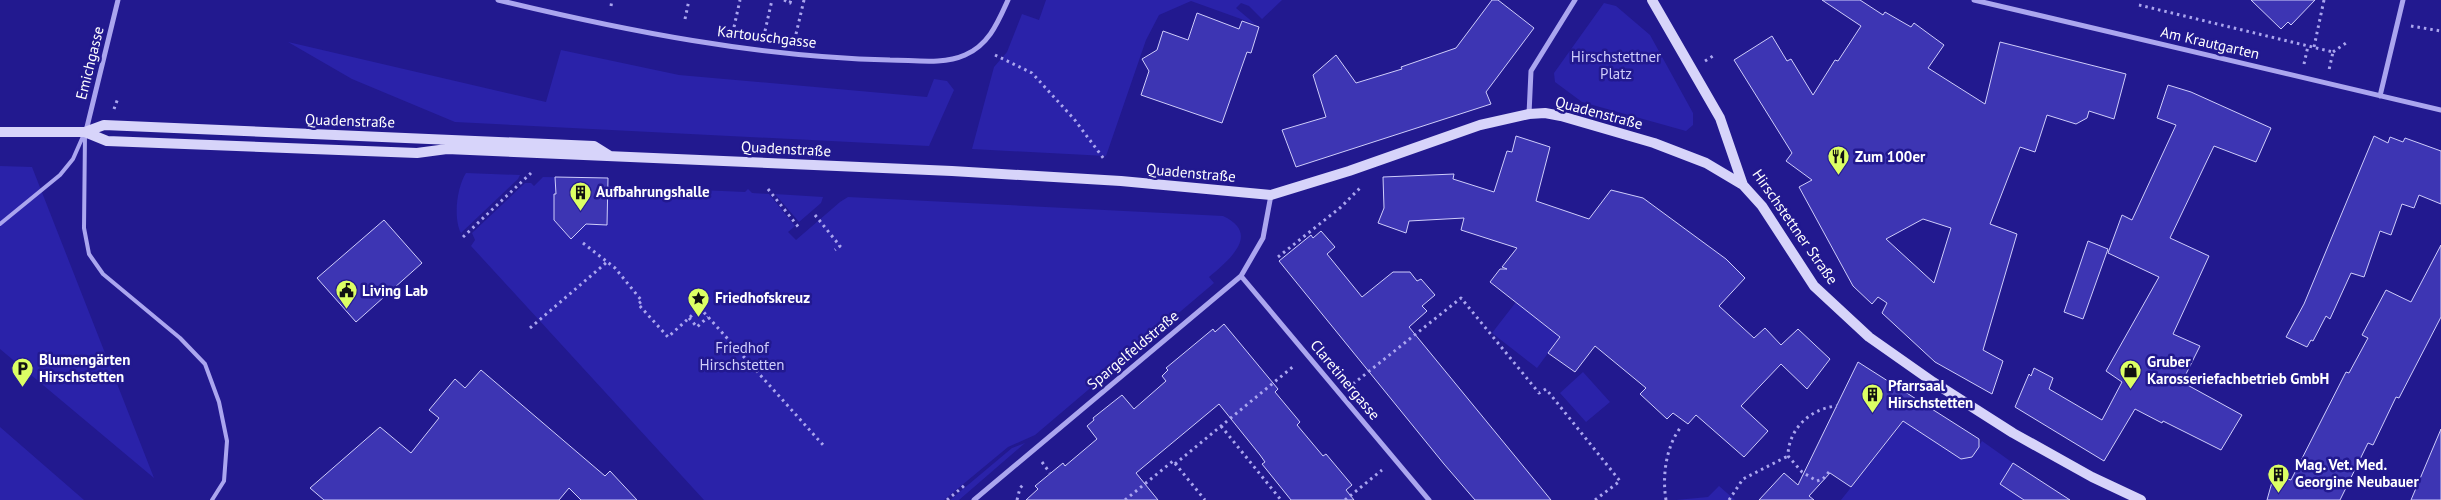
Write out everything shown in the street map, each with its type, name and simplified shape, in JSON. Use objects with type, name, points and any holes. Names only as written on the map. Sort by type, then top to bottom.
[{"type":"street","name":"Emichgasse","points":[[85,132],[118,0]]},
{"type":"street","name":"Kartouschgasse","points":[[498,0],[606,24],[737,47],[839,57],[922,60],[946,60],[963,56],[980,48],[998,22],[1008,0]]},
{"type":"street","points":[[1529,114],[1531,71],[1575,0]]},
{"type":"street","name":"Hirschstettner Straße","points":[[1652,0],[1720,118],[1743,185],[1762,206],[1814,286],[1868,337],[1933,382],[2013,433],[2092,477],[2140,500]]},
{"type":"street","name":"Am Krautgarten","points":[[1974,0],[2441,110]]},
{"type":"street","points":[[2380,96],[2403,0]]},
{"type":"street","name":"Quadenstraße","points":[[85,132],[107,141],[417,154],[447,149],[952,171],[1121,181],[1271,195],[1351,170],[1480,125],[1529,114],[1561,116],[1654,143],[1706,163],[1743,185]]},
{"type":"street","name":"Quadenstraße","points":[[0,132],[85,132],[104,125],[594,146],[611,156]]},
{"type":"street","name":"Spargelfeldstraße","points":[[974,500],[1241,276],[1263,238],[1271,195]]},
{"type":"street","name":"Claretinergasse","points":[[1241,276],[1429,500]]},
{"type":"lane","points":[[0,224],[60,175],[73,159],[85,132]]},
{"type":"lane","points":[[85,132],[84,228],[89,254],[103,274],[180,338],[205,364],[219,402],[227,441],[224,481],[212,500]]},
{"type":"path","points":[[611,6],[612,0]]},
{"type":"path","points":[[685,19],[689,0]]},
{"type":"path","points":[[734,27],[740,0]]},
{"type":"path","points":[[765,31],[772,0]]},
{"type":"path","points":[[784,0],[790,3],[791,0]]},
{"type":"path","points":[[796,34],[804,0]]},
{"type":"path","points":[[2314,47],[2324,0]]},
{"type":"path","points":[[2139,5],[2333,52]]},
{"type":"path","points":[[2410,25],[2441,31]]},
{"type":"path","points":[[2329,70],[2333,52],[2346,43]]},
{"type":"path","points":[[2304,64],[2308,46]]},
{"type":"path","points":[[995,55],[1032,73],[1074,119],[1104,159]]},
{"type":"path","points":[[463,236],[531,172]]},
{"type":"path","points":[[1278,257],[1341,207],[1365,182]]},
{"type":"path","points":[[768,189],[800,229]]},
{"type":"path","points":[[815,216],[840,246],[835,250]]},
{"type":"path","points":[[583,243],[607,262],[642,300],[638,304],[668,337],[700,308],[824,446]]},
{"type":"path","points":[[530,328],[607,262]]},
{"type":"path","points":[[1353,384],[1461,298],[1539,393],[1546,388],[1620,481],[1595,500]]},
{"type":"path","points":[[690,318],[697,327],[708,317]]},
{"type":"path","points":[[1175,464],[1295,364]]},
{"type":"path","points":[[1788,456],[1791,437],[1804,419],[1827,407],[1836,406]]},
{"type":"path","points":[[1221,426],[1281,500]]},
{"type":"path","points":[[1666,500],[1666,468],[1670,446],[1681,427]]},
{"type":"path","points":[[1788,456],[1802,472],[1817,481],[1823,479],[1829,472]]},
{"type":"path","points":[[1729,500],[1743,479],[1788,456]]},
{"type":"path","points":[[1039,459],[1050,473]]},
{"type":"path","points":[[1125,500],[1173,461],[1205,500]]},
{"type":"path","points":[[1345,500],[1382,470]]},
{"type":"path","points":[[1017,500],[1020,488],[1025,483]]},
{"type":"green space","points":[[1046,0],[1282,0],[1262,19],[1249,6],[1241,3],[1236,8],[1255,24],[1191,1],[1159,15],[1146,40],[1106,156],[972,149],[994,67],[1007,52],[1022,14],[1039,20]]},
{"type":"green space","name":"Hirschstettner Platz","points":[[1604,3],[1616,6],[1650,35],[1693,113],[1693,125],[1686,131],[1582,102],[1555,82],[1554,73]]},
{"type":"green space","points":[[288,42],[546,102],[561,50],[679,75],[927,97],[934,79],[947,81],[954,90],[929,146],[455,122],[352,79]]},
{"type":"green space","points":[[0,166],[32,167],[154,478],[0,349]]},
{"type":"green space","points":[[466,173],[520,175],[461,233],[457,219],[457,203],[460,186]]},
{"type":"green space","name":"Friedhof Hirschstetten","points":[[543,177],[608,178],[608,186],[745,192],[748,189],[752,193],[769,194],[795,226],[788,232],[796,240],[848,197],[1223,216],[1234,223],[1240,231],[1241,239],[1232,255],[1209,277],[1214,283],[1035,435],[1008,447],[944,500],[704,500],[471,246],[475,240],[472,233],[525,183],[531,183],[534,186]]},
{"type":"green space","points":[[775,194],[823,197],[821,203],[799,222]]},
{"type":"green space","points":[[1516,302],[1560,337],[1537,368],[1492,333]]},
{"type":"green space","points":[[1583,372],[1610,402],[1586,422],[1560,393]]},
{"type":"green space","points":[[1904,421],[1961,459],[1972,457],[1982,441],[2013,463],[2002,481],[2024,500],[1841,500]]},
{"type":"green space","points":[[0,427],[84,500],[0,500]]},
{"type":"green space","points":[[1025,443],[959,500],[950,500],[1012,448]]},
{"type":"green space","points":[[1719,486],[1735,500],[1676,500],[1708,497]]},
{"type":"building","points":[[1492,0],[1498,0],[1534,28],[1486,92],[1491,104],[1296,167],[1282,130],[1326,117],[1313,75],[1336,55],[1356,83],[1402,69],[1401,67],[1456,48]]},
{"type":"building","points":[[1822,0],[1860,0],[1883,15],[1885,12],[1911,27],[1914,23],[1944,45],[1928,68],[1985,104],[2000,42],[2126,74],[2114,119],[2089,111],[2087,118],[2076,124],[2047,115],[2035,152],[2020,147],[1990,224],[2017,234],[1983,350],[2003,361],[1992,394],[1935,362],[1882,313],[1887,303],[1878,297],[1872,304],[1853,286],[1799,187],[1812,180],[1786,161],[1792,153],[1734,60],[1772,36],[1787,61],[1791,59],[1813,95],[1835,60],[1838,61],[1861,26]],"holes":[[[1923,219],[1951,228],[1934,283],[1886,239]]]},
{"type":"building","points":[[2251,0],[2315,0],[2291,25],[2288,22],[2281,29]]},
{"type":"building","points":[[1197,13],[1239,29],[1242,21],[1259,27],[1251,53],[1247,52],[1222,123],[1141,95],[1149,71],[1142,59],[1157,50],[1163,31],[1188,40]]},
{"type":"building","points":[[2168,85],[2191,92],[2271,128],[2256,162],[2214,146],[2170,238],[2209,256],[2173,334],[2200,346],[2182,382],[2242,415],[2221,450],[2135,409],[2104,461],[2015,407],[2029,374],[2031,376],[2034,368],[2053,378],[2049,389],[2102,420],[2122,382],[2106,371],[2159,277],[2108,253],[2122,215],[2132,220],[2176,125],[2157,118]]},
{"type":"building","points":[[1516,136],[1550,147],[1536,201],[1589,219],[1611,190],[1643,198],[1726,259],[1745,278],[1719,306],[1754,338],[1765,328],[1781,345],[1798,329],[1830,359],[1807,389],[1781,364],[1741,406],[1768,431],[1744,457],[1696,415],[1688,424],[1673,413],[1667,419],[1640,394],[1646,388],[1595,346],[1575,372],[1548,353],[1560,337],[1490,282],[1500,269],[1507,269],[1502,267],[1517,248],[1461,230],[1464,218],[1409,221],[1406,233],[1378,223],[1384,208],[1383,177],[1454,174],[1453,179],[1494,192],[1507,151],[1512,152]]},
{"type":"building","points":[[2374,136],[2388,143],[2390,137],[2403,142],[2405,138],[2441,151],[2441,204],[2419,195],[2414,208],[2402,204],[2391,235],[2380,231],[2364,277],[2351,273],[2330,319],[2326,316],[2313,341],[2311,340],[2307,347],[2286,337],[2304,304]]},
{"type":"building","name":"Aufbahrungshalle","points":[[555,177],[608,178],[607,225],[586,224],[571,239],[554,220]]},
{"type":"building","points":[[384,220],[422,263],[356,322],[317,278]]},
{"type":"building","points":[[1321,231],[1335,247],[1327,254],[1362,297],[1393,272],[1410,272],[1417,281],[1421,279],[1435,295],[1422,306],[1427,311],[1409,327],[1551,500],[1475,500],[1444,464],[1279,261],[1311,235],[1313,238]]},
{"type":"building","points":[[2088,241],[2108,249],[2083,319],[2064,312]]},
{"type":"building","points":[[2441,245],[2441,317],[2399,398],[2396,397],[2373,445],[2368,443],[2340,500],[2267,500],[2274,475],[2291,480],[2346,372],[2349,373],[2368,338],[2362,335],[2386,290],[2411,302]]},
{"type":"building","points":[[1224,324],[1278,389],[1275,392],[1300,422],[1297,425],[1323,456],[1326,454],[1352,485],[1346,490],[1354,500],[1291,500],[1262,464],[1265,462],[1260,455],[1219,404],[1136,473],[1158,500],[1026,500],[1038,489],[1035,486],[1063,463],[1065,466],[1097,439],[1087,426],[1094,420],[1093,418],[1122,395],[1134,409],[1166,381],[1162,376],[1168,370],[1166,368],[1213,329],[1215,332]]},
{"type":"building","name":"Pfarrsaal Hirschstetten","points":[[1858,362],[1979,439],[1979,447],[1972,457],[1961,459],[1903,421],[1851,487],[1830,473],[1809,496],[1814,500],[1759,500],[1784,473],[1798,485]]},
{"type":"building","points":[[481,370],[605,476],[610,471],[637,500],[581,500],[569,488],[559,500],[324,500],[310,488],[380,427],[411,453],[439,418],[429,410],[455,379],[465,388]]},
{"type":"building","points":[[2441,429],[2441,500],[2411,500]]},
{"type":"building","points":[[2013,463],[2070,500],[2024,500],[2000,484]]},
{"type":"place","name":"Zum 100er","points":[[1839,176]]},
{"type":"place","name":"Aufbahrungshalle","points":[[580,211]]},
{"type":"place","name":"Living Lab","points":[[346,310]]},
{"type":"place","name":"Friedhofskreuz","points":[[699,317]]},
{"type":"place","name":"Blumengärten Hirschstetten","points":[[23,388]]},
{"type":"place","name":"Gruber Karosseriefachbetrieb GmbH","points":[[2131,390]]},
{"type":"place","name":"Pfarrsaal Hirschstetten","points":[[1872,414]]},
{"type":"place","name":"Mag. Vet. Med. Georgine Neubauer","points":[[2279,493]]}]
